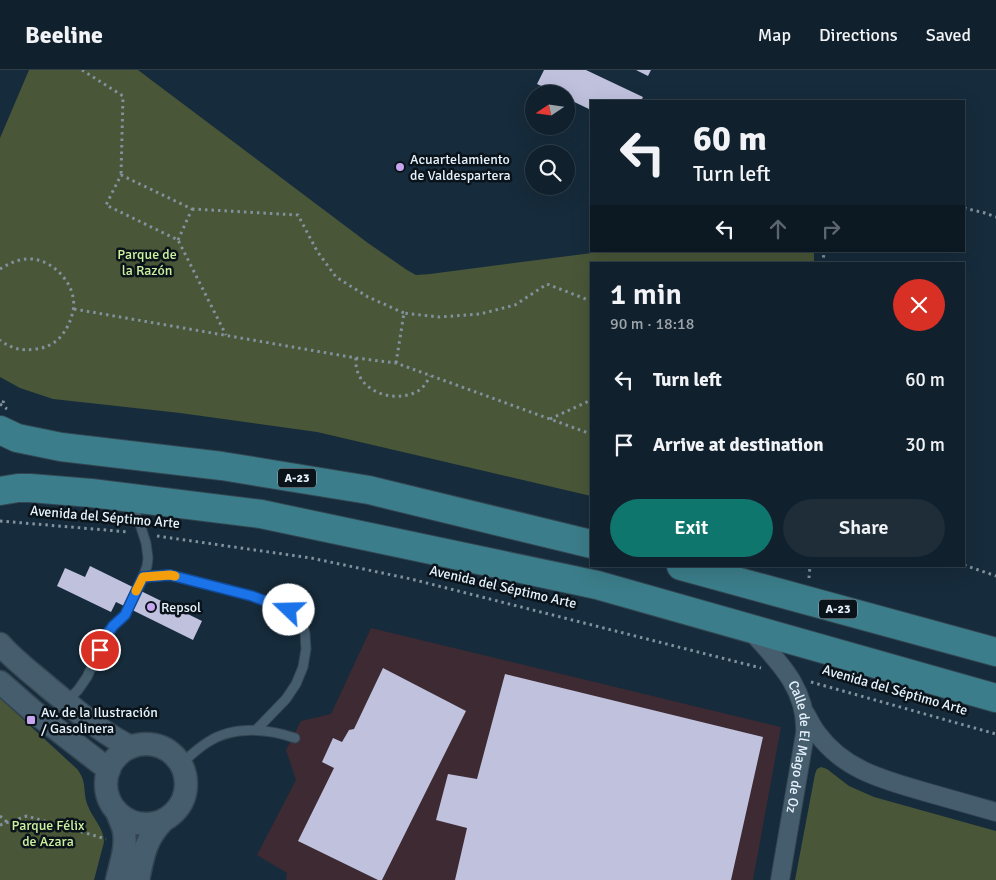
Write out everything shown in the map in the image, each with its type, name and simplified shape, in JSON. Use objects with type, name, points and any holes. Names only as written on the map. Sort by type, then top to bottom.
[{"type":"main road","name":"A-23","points":[[0,430],[17,438],[61,447],[222,466],[369,490],[590,544]]},
{"type":"main road","name":"Avenida del Séptimo Arte","points":[[0,491],[30,488],[261,514],[597,585],[996,698]]},
{"type":"main road","name":"A-23","points":[[685,567],[996,652]]},
{"type":"street","name":"Calle de El Mago de Oz","points":[[748,628],[777,659],[798,692],[805,712],[805,734],[780,880]]},
{"type":"street","points":[[0,644],[66,702],[107,733],[131,747]]},
{"type":"street","points":[[0,682],[32,711],[109,770]]},
{"type":"street","points":[[805,712],[816,732],[827,745],[849,763],[864,772],[883,780],[996,812]]},
{"type":"street","points":[[138,880],[148,840],[162,822],[176,812],[184,797],[186,780],[185,772],[176,757],[163,748],[139,744],[124,750],[117,756],[106,777],[106,792],[112,806],[123,817],[138,824],[162,822]]},
{"type":"street","points":[[117,812],[124,837],[124,849],[117,880]]},
{"type":"lane","points":[[66,702],[87,677],[106,636],[113,626],[125,615],[147,566],[146,543],[138,518],[121,497]]},
{"type":"lane","points":[[143,577],[170,575],[252,596],[297,615],[302,622],[305,633],[306,649],[303,666],[296,684],[286,699],[256,730]]},
{"type":"lane","points":[[181,764],[209,741],[237,732],[256,730],[295,738]]},
{"type":"path","points":[[82,70],[123,96],[121,175],[106,206],[178,240],[226,335]]},
{"type":"path","points":[[121,175],[192,209],[298,214],[317,251],[336,277],[368,297],[404,313],[439,317],[480,314],[515,305],[547,284],[590,301]]},
{"type":"path","points":[[965,208],[996,217]]},
{"type":"path","points":[[178,240],[192,209]]},
{"type":"path","points":[[0,269],[15,261],[32,259],[50,264],[63,276],[72,291],[74,309],[69,326],[58,340],[42,349],[24,351],[7,345],[0,340]]},
{"type":"path","points":[[74,309],[356,358],[396,363],[590,434]]},
{"type":"path","points":[[396,363],[404,313]]},
{"type":"path","points":[[356,358],[355,366],[361,380],[375,391],[392,396],[410,394],[419,390],[426,384],[430,376]]},
{"type":"path","points":[[550,419],[590,400]]},
{"type":"path","points":[[0,521],[143,534],[312,558],[411,579],[787,674],[996,734]]},
{"type":"path","points":[[965,565],[996,576]]},
{"type":"path","points":[[0,816],[7,822]]},
{"type":"path","points":[[0,825],[27,816],[106,838],[112,845],[124,849]]},
{"type":"shaded area","points":[[371,628],[781,727],[753,880],[286,880],[287,873],[257,855],[296,780],[286,750],[301,721],[331,714]]},
{"type":"green space","name":"Parque de la Razón","points":[[29,70],[138,70],[368,243],[416,275],[599,252],[814,252],[814,262],[590,262],[590,496],[317,432],[180,413],[53,399],[20,388],[0,377],[0,138]]},
{"type":"green space","name":"Parque Félix de Azara","points":[[0,698],[77,769],[83,779],[88,806],[104,837],[94,880],[0,880]]},
{"type":"green space","points":[[821,767],[827,769],[849,786],[874,797],[996,831],[996,880],[795,880],[815,774],[817,769]]},
{"type":"building","points":[[544,70],[586,70],[643,97],[642,100],[590,100],[590,110],[575,102],[575,85],[537,84]]},
{"type":"building","points":[[636,70],[651,70],[648,76]]},
{"type":"building","name":"Repsol","points":[[90,566],[202,621],[193,640],[116,602],[111,612],[57,586],[65,568],[85,577]]},
{"type":"building","points":[[383,668],[466,711],[382,880],[378,880],[298,841],[334,768],[322,762],[333,738],[342,742],[349,730],[354,729]]},
{"type":"building","points":[[505,674],[763,737],[731,880],[455,880],[467,828],[436,820],[448,774],[477,779]]},
{"type":"slow traffic","points":[[136,591],[143,577],[175,576]]},
{"type":"place","name":"Acuartelamiento de Valdespartera","points":[[400,167]]},
{"type":"place","name":"Repsol","points":[[151,607]]},
{"type":"place","name":"Av. de la Ilustración / Gasolinera","points":[[31,720]]},
{"type":"route","points":[[100,650],[113,626],[125,615],[143,577],[170,575],[252,596],[289,610]]}]
